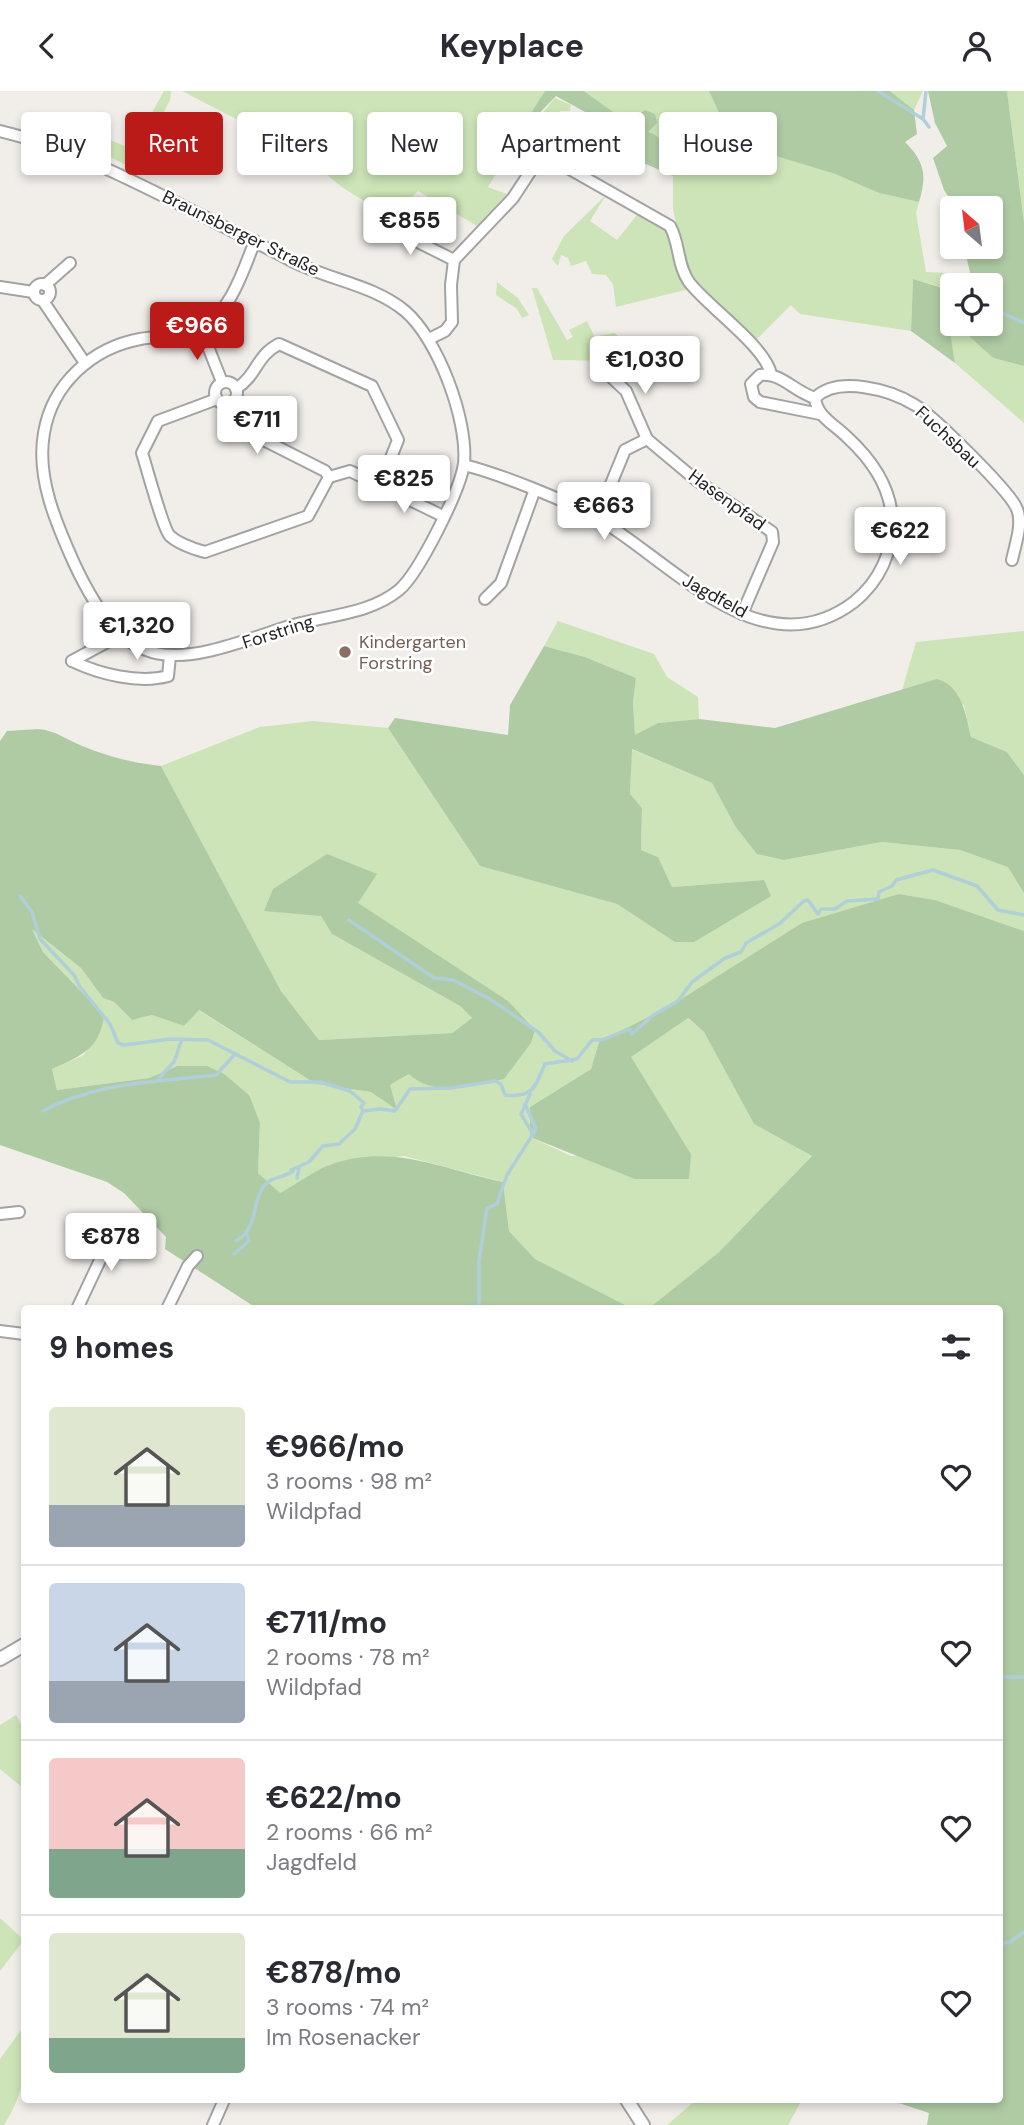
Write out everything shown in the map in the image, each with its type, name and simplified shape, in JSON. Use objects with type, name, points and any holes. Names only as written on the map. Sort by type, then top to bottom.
[{"type":"street","name":"Braunsberger Straße","points":[[0,131],[32,138],[63,151],[177,201],[314,270],[380,294],[406,312],[430,338]]},
{"type":"street","points":[[464,465],[452,397],[430,338],[445,331],[452,322],[451,285],[454,260],[513,198],[533,169],[543,165],[566,167],[670,226],[688,280],[769,366],[771,374],[781,377],[799,393],[815,398],[820,414]]},
{"type":"street","points":[[380,223],[454,260]]},
{"type":"street","points":[[222,382],[201,329],[224,309],[255,241]]},
{"type":"street","points":[[70,263],[45,285],[37,285],[33,292],[35,298],[43,301],[85,363]]},
{"type":"street","points":[[43,301],[50,294],[45,285]]},
{"type":"street","points":[[0,287],[33,292]]},
{"type":"street","name":"Forstring","points":[[201,329],[118,345],[85,363],[54,403],[43,436],[42,461],[48,495],[89,594],[117,631],[141,647],[170,656],[185,657],[225,649],[280,629],[362,610],[381,602],[414,575],[464,465]]},
{"type":"street","points":[[236,389],[251,378],[264,352],[279,344],[372,386],[398,440],[380,485]]},
{"type":"street","name":"Jagdfeld","points":[[464,465],[597,518],[696,588],[742,614],[782,624],[833,614],[860,597],[886,559],[892,522],[883,481],[858,448],[820,414],[756,400],[751,389],[753,380],[760,375],[771,374]]},
{"type":"street","name":"Hasenpfad","points":[[611,377],[626,391],[647,439],[696,479],[772,532],[773,542],[742,614]]},
{"type":"street","points":[[222,382],[230,383],[236,389],[236,397],[230,403]]},
{"type":"street","points":[[217,399],[215,389],[222,382]]},
{"type":"street","name":"Fuchsbau","points":[[815,398],[833,387],[847,386],[899,396],[919,407],[1003,488],[1018,509],[1018,530],[1012,560]]},
{"type":"street","points":[[329,477],[325,471],[242,429],[230,403],[217,399],[158,421],[142,453],[163,516],[164,528],[172,538],[205,552],[247,540],[308,516],[329,477],[350,471],[443,516]]},
{"type":"street","points":[[597,518],[625,450],[647,439]]},
{"type":"street","points":[[485,599],[501,583],[534,492]]},
{"type":"street","points":[[117,631],[107,642],[72,661],[91,670],[152,681],[168,676],[170,656]]},
{"type":"street","points":[[0,1214],[19,1212]]},
{"type":"street","points":[[79,1305],[117,1224]]},
{"type":"street","points":[[169,1305],[188,1266],[197,1256]]},
{"type":"street","points":[[0,1331],[21,1334]]},
{"type":"street","points":[[0,1660],[21,1647]]},
{"type":"street","points":[[213,2125],[223,2103]]},
{"type":"street","points":[[629,2103],[643,2125]]},
{"type":"green space","points":[[164,91],[171,91],[164,112],[152,112]]},
{"type":"green space","points":[[182,91],[546,91],[533,112],[477,112],[477,175],[495,175],[488,187],[507,194],[477,226],[418,191],[392,218],[327,175],[353,175],[353,112],[237,112],[237,119]]},
{"type":"green space","points":[[545,91],[584,91],[613,112],[585,112],[556,96],[540,112],[532,112]]},
{"type":"green space","points":[[584,91],[709,91],[719,112],[659,112],[659,143],[645,130],[645,112],[613,112]]},
{"type":"green space","points":[[709,91],[890,91],[914,110],[917,134],[905,142],[917,156],[922,170],[923,184],[919,202],[879,193],[835,174],[777,156],[777,112],[719,112]]},
{"type":"green space","points":[[890,91],[923,91],[914,110]]},
{"type":"green space","points":[[928,91],[1007,91],[1024,222],[1024,366],[993,358],[970,337],[1003,336],[1003,273],[970,273],[967,259],[1003,259],[1003,196],[948,196],[933,158],[947,146],[935,123]]},
{"type":"green space","points":[[1007,91],[1024,91],[1024,222]]},
{"type":"green space","points":[[555,98],[571,105],[570,111],[543,112]]},
{"type":"green space","points":[[645,110],[655,114],[657,123],[648,132],[659,138],[659,170],[645,164],[645,112],[642,112]]},
{"type":"green space","points":[[111,140],[125,146],[125,164],[111,158]]},
{"type":"green space","points":[[777,156],[835,174],[879,193],[919,202],[916,213],[926,272],[947,273],[940,273],[940,286],[913,279],[911,331],[800,314],[791,305],[754,342],[689,272],[673,210],[673,175],[777,175]]},
{"type":"green space","points":[[606,195],[590,221],[617,240],[637,215],[632,210],[666,228],[689,289],[616,307],[613,284],[606,275],[592,274],[586,261],[571,266],[568,258],[561,255],[558,266],[552,259],[564,236]]},
{"type":"green space","points":[[913,279],[940,287],[940,336],[951,336],[955,363],[911,331]]},
{"type":"green space","points":[[497,282],[518,298],[529,315],[522,318],[517,309],[496,295]]},
{"type":"green space","points":[[532,288],[537,288],[567,340],[573,337],[569,330],[587,321],[595,337],[614,333],[618,336],[610,345],[611,361],[553,360]]},
{"type":"green space","points":[[950,336],[971,336],[993,358],[1024,366],[1024,423],[955,363]]},
{"type":"green space","points":[[558,621],[654,654],[667,677],[698,697],[699,719],[658,723],[635,736],[633,703],[636,678],[585,657],[544,646]]},
{"type":"green space","points":[[1024,631],[1024,775],[1007,752],[971,737],[964,705],[902,690],[916,642]]},
{"type":"green space","points":[[544,646],[585,657],[636,678],[633,703],[635,735],[658,723],[699,719],[775,728],[937,679],[945,683],[962,702],[971,737],[1007,752],[1024,775],[1024,893],[1008,867],[960,850],[882,842],[784,860],[757,854],[735,826],[712,783],[632,749],[630,794],[642,808],[641,850],[658,857],[672,887],[764,880],[771,896],[694,942],[675,942],[617,904],[480,866],[388,728],[395,718],[508,735],[510,705]]},
{"type":"green space","points":[[313,721],[388,728],[480,866],[617,904],[676,942],[764,880],[672,887],[658,857],[641,850],[642,808],[630,795],[631,749],[712,783],[735,826],[784,860],[882,842],[960,850],[1009,867],[1024,893],[1024,931],[935,900],[899,894],[599,1042],[591,1069],[530,1107],[530,1137],[571,1156],[691,1154],[630,1056],[687,1018],[704,1032],[754,1124],[812,1156],[719,1252],[653,1305],[625,1305],[535,1259],[509,1231],[503,1182],[404,1156],[331,1164],[280,1194],[258,1173],[260,1123],[177,1066],[149,1078],[57,1090],[52,1069],[84,1055],[104,1015],[43,952],[31,927],[81,968],[103,998],[114,1002],[132,1020],[152,1015],[184,1026],[198,1010],[316,1084],[371,1092],[396,1109],[390,1085],[409,1074],[518,1059],[531,1043],[508,1001],[439,958],[321,916],[332,934],[460,1006],[472,1018],[452,1033],[319,1040],[281,991],[161,766],[260,727]]},
{"type":"green space","points":[[7,731],[51,731],[112,757],[161,766],[281,991],[319,1040],[452,1033],[472,1018],[460,1006],[332,934],[321,916],[264,911],[273,889],[327,854],[377,874],[358,903],[508,1001],[535,1030],[531,1043],[504,1079],[442,1088],[430,1086],[409,1074],[390,1085],[397,1110],[371,1092],[316,1084],[199,1010],[184,1026],[152,1015],[132,1020],[114,1002],[103,998],[81,968],[32,929],[43,952],[104,1015],[102,1027],[93,1044],[72,1060],[52,1069],[57,1090],[149,1078],[177,1066],[207,1066],[224,1074],[249,1095],[260,1123],[258,1173],[280,1193],[332,1164],[377,1156],[419,1161],[503,1182],[509,1231],[535,1259],[625,1305],[252,1305],[165,1249],[166,1237],[124,1193],[107,1182],[0,1145],[0,741]]},
{"type":"green space","points":[[899,894],[935,900],[1024,931],[1024,2125],[927,2125],[929,2113],[899,2103],[1003,2103],[1003,1305],[653,1305],[719,1252],[812,1156],[754,1124],[704,1032],[688,1018],[631,1057],[691,1154],[689,1179],[635,1179],[530,1137],[530,1107],[591,1069],[599,1042],[672,1005],[802,923]]},
{"type":"green space","points":[[16,1715],[21,1724],[21,1786],[0,1769],[0,1725]]},
{"type":"green space","points":[[0,1918],[21,1937],[21,1944],[0,1971]]},
{"type":"green space","points":[[21,2030],[21,2086],[4,2125],[0,2125],[0,2059]]},
{"type":"green space","points":[[693,2103],[800,2103],[788,2125],[667,2125]]},
{"type":"waterway","points":[[878,91],[923,119],[929,127]]},
{"type":"waterway","points":[[923,119],[926,91]]},
{"type":"waterway","points":[[1003,313],[1024,323]]},
{"type":"waterway","points":[[291,1170],[309,1162],[323,1146],[339,1144],[355,1129],[363,1111],[395,1111],[410,1089],[451,1088],[495,1081],[501,1084],[505,1095],[522,1095],[528,1092],[533,1089],[545,1064],[577,1059],[592,1040],[602,1040],[629,1029],[632,1034],[652,1016],[678,1001],[692,982],[725,958],[741,952],[746,943],[779,924],[804,901],[808,900],[818,914],[821,909],[835,909],[847,901],[878,899],[879,892],[892,886],[896,880],[933,870],[977,886],[998,910],[1024,915]]},
{"type":"waterway","points":[[20,896],[32,912],[40,939],[74,975],[80,987],[110,1024],[118,1043],[124,1045],[171,1039],[208,1040],[290,1082],[320,1082],[350,1091],[364,1103],[361,1107],[363,1111]]},
{"type":"waterway","points":[[349,920],[434,978],[453,980],[490,999],[538,1032],[555,1051],[572,1061]]},
{"type":"waterway","points":[[160,1077],[174,1062],[182,1039]]},
{"type":"waterway","points":[[43,1111],[63,1101],[105,1089],[216,1075],[235,1054]]},
{"type":"waterway","points":[[479,1305],[479,1261],[487,1208],[497,1204],[507,1175],[533,1134],[521,1114],[530,1094]]},
{"type":"waterway","points":[[525,1104],[536,1129],[533,1134]]},
{"type":"waterway","points":[[297,1178],[299,1168]]},
{"type":"waterway","points":[[236,1241],[248,1230],[263,1187],[293,1171]]},
{"type":"waterway","points":[[234,1254],[249,1241],[247,1235]]},
{"type":"waterway","points":[[1003,1677],[1024,1677]]},
{"type":"waterway","points":[[1003,1943],[1010,1942],[1024,1932]]},
{"type":"place","name":"Kindergarten Forstring","points":[[345,652]]}]
